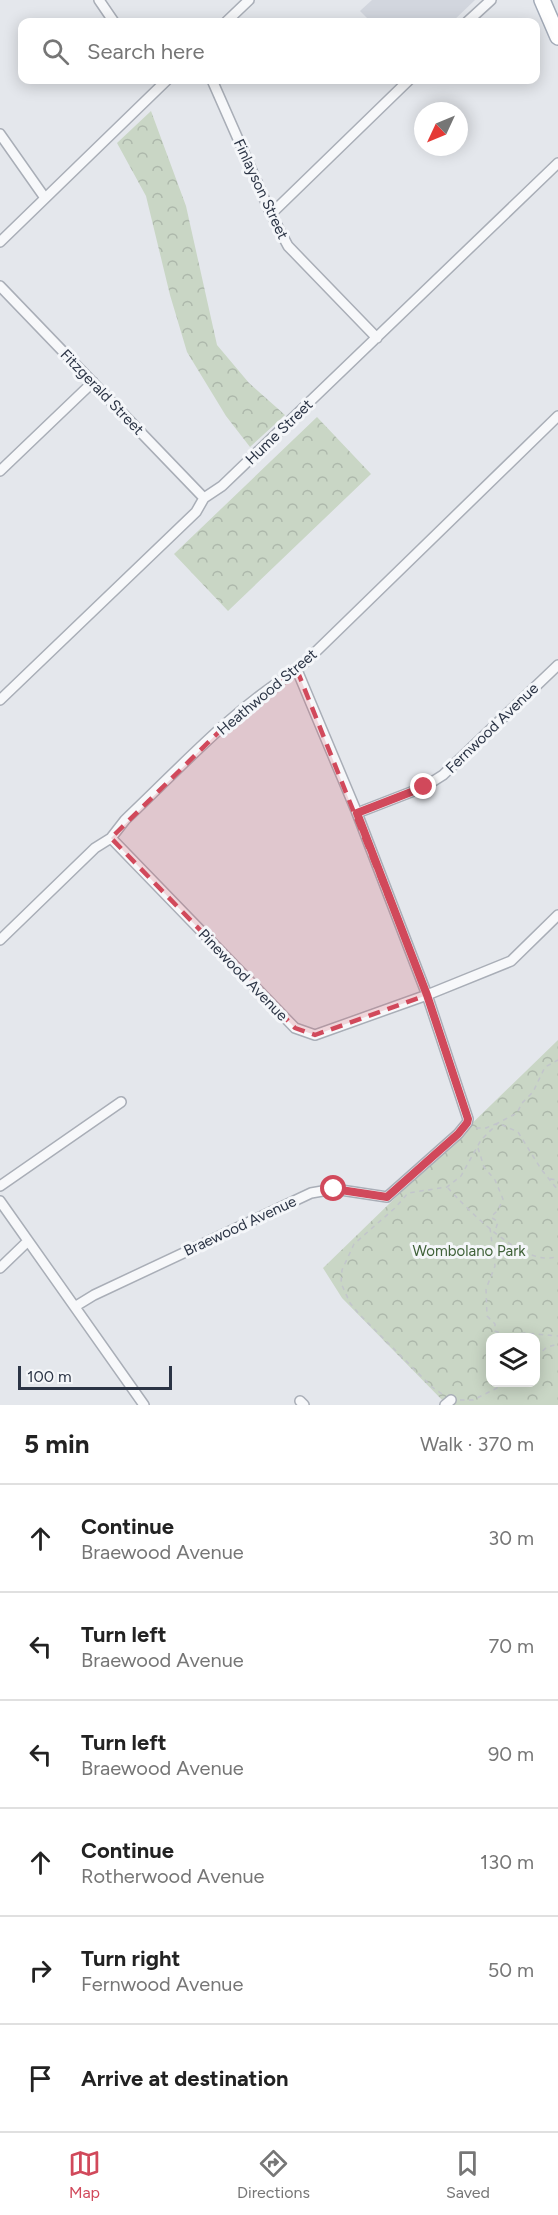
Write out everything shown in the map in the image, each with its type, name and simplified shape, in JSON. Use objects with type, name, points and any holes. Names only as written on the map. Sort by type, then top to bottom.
[{"type":"main road","points":[[542,0],[558,37]]},
{"type":"street","points":[[99,0],[111,18]]},
{"type":"street","points":[[230,18],[249,0]]},
{"type":"street","points":[[471,18],[491,0]]},
{"type":"street","points":[[0,242],[155,84]]},
{"type":"street","name":"Finlayson Street","points":[[214,84],[271,214],[288,246],[377,338]]},
{"type":"street","points":[[271,214],[405,84]]},
{"type":"street","points":[[0,134],[45,198]]},
{"type":"street","name":"Hume Street","points":[[0,700],[196,512],[204,498],[222,486],[558,163]]},
{"type":"street","name":"Fitzgerald Street","points":[[0,286],[204,498]]},
{"type":"street","points":[[0,471],[93,382]]},
{"type":"street","name":"Heathwood Street","points":[[0,940],[95,848],[111,838],[125,820],[231,720],[277,682],[297,670],[558,416]]},
{"type":"street","name":"Fernwood Avenue","points":[[357,813],[424,787],[443,775],[558,665]]},
{"type":"street","points":[[297,670],[357,813],[427,995],[468,1119],[467,1123]]},
{"type":"street","name":"Pinewood Avenue","points":[[111,838],[295,1028],[315,1035],[427,995],[511,961],[558,915]]},
{"type":"street","points":[[0,1186],[121,1102]]},
{"type":"street","name":"Braewood Avenue","points":[[75,1306],[311,1193],[334,1189],[387,1197],[458,1134],[467,1123]]},
{"type":"street","points":[[0,1201],[144,1405]]},
{"type":"street","points":[[0,1268],[28,1241]]},
{"type":"path","points":[[467,1123],[480,1129],[517,1113],[522,1103],[533,1092],[545,1067],[558,1060]]},
{"type":"path","points":[[498,1123],[481,1140],[461,1176],[447,1187],[408,1193],[395,1208],[354,1244],[344,1264],[341,1283],[350,1303],[359,1314],[448,1403],[473,1400],[501,1387]]},
{"type":"path","points":[[498,1123],[518,1132],[523,1137],[548,1179],[558,1190]]},
{"type":"path","points":[[477,1147],[484,1167],[495,1180],[503,1199],[492,1217],[498,1222],[494,1232]]},
{"type":"path","points":[[548,1179],[558,1180]]},
{"type":"path","points":[[447,1187],[494,1232],[520,1250],[546,1259],[558,1256]]},
{"type":"path","points":[[490,1228],[495,1266],[486,1289],[488,1316],[495,1324],[495,1331],[505,1335],[558,1336]]},
{"type":"path","points":[[540,1353],[547,1347],[558,1344]]},
{"type":"highlighted area","points":[[297,670],[427,995],[315,1035],[295,1028],[111,838],[231,720]]},
{"type":"shaded area","points":[[372,0],[475,0],[456,18],[367,18],[360,11]]},
{"type":"green space","points":[[151,111],[186,206],[217,345],[249,383],[285,415],[250,447],[226,416],[187,352],[170,295],[146,196],[117,143]]},
{"type":"green space","points":[[317,417],[371,474],[228,611],[174,554]]},
{"type":"green space","name":"Wombolano Park","points":[[558,1040],[558,1405],[447,1405],[342,1298],[323,1268]]},
{"type":"route","points":[[334,1189],[382,1198],[392,1195],[458,1134],[468,1119],[427,995],[357,813],[424,787]]}]
